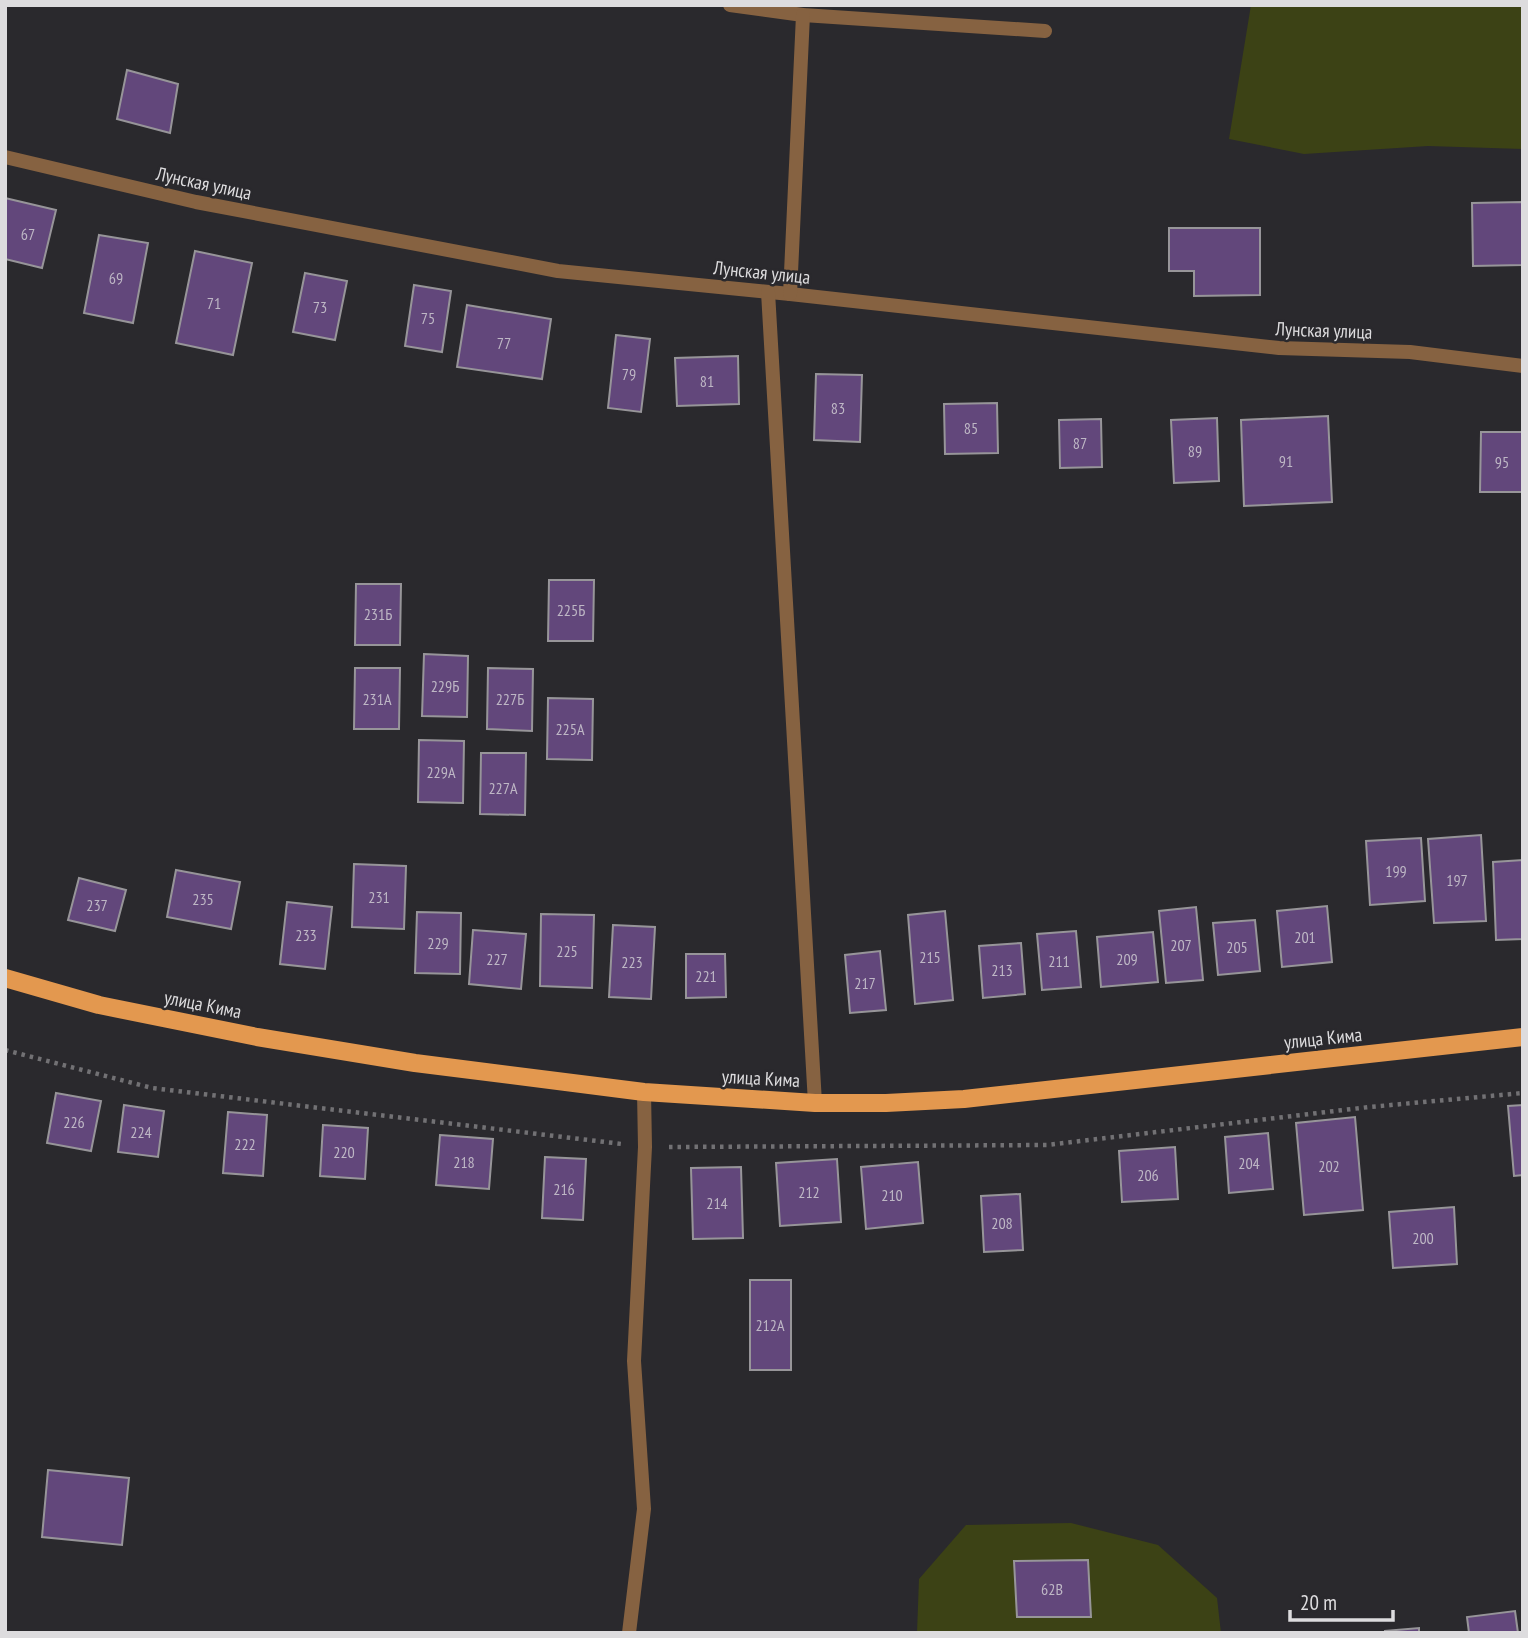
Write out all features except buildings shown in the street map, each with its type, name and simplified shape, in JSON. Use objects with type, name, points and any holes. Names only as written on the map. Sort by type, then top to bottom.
[{"type":"main road","name":"улица Кима","points":[[5,978],[99,1005],[257,1037],[415,1063],[644,1092],[816,1102],[964,1099],[1523,1037]]},
{"type":"street","points":[[730,5],[803,15],[1045,31]]},
{"type":"street","points":[[790,294],[803,15]]},
{"type":"street","name":"Лунская улица","points":[[5,157],[196,202],[558,271],[1279,348],[1410,352],[1523,366]]},
{"type":"street","points":[[768,292],[816,1102]]},
{"type":"street","points":[[629,1633],[644,1509],[634,1361],[645,1147],[644,1092]]},
{"type":"green space","points":[[1251,5],[1523,5],[1523,149],[1428,146],[1304,154],[1229,139]]},
{"type":"green space","points":[[1071,1523],[1158,1545],[1217,1598],[1221,1633],[917,1633],[919,1579],[966,1525]]}]
